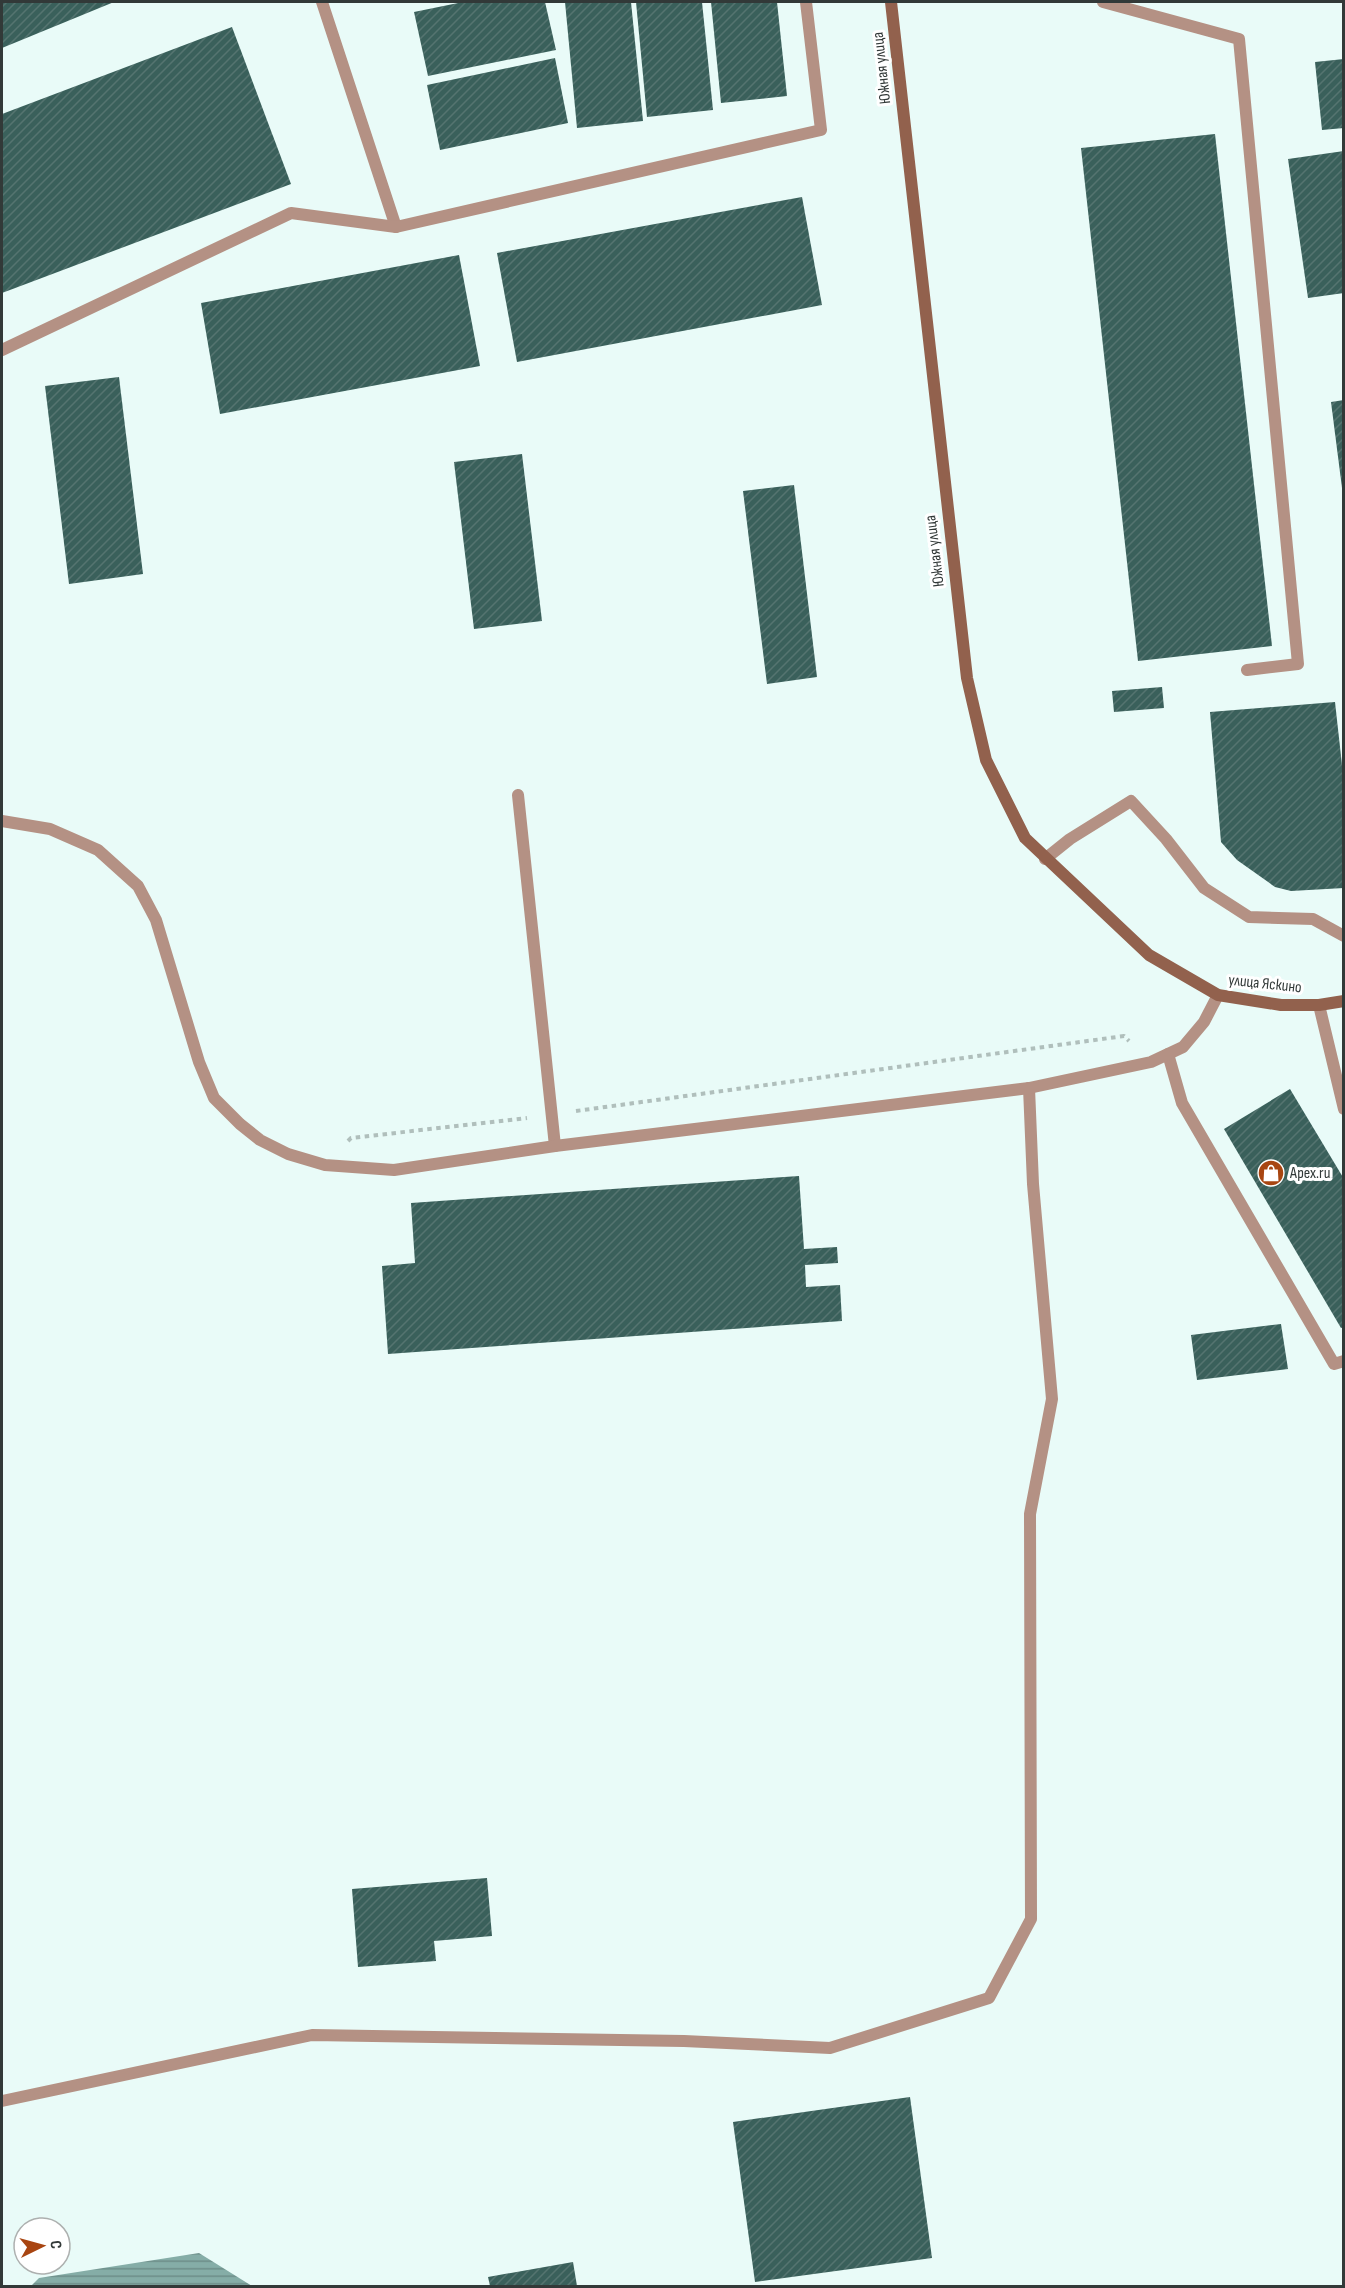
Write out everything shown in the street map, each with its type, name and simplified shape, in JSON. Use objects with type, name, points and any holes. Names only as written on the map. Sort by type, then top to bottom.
[{"type":"street","points":[[322,2],[396,227]]},
{"type":"street","points":[[2,350],[291,213],[396,227],[821,130],[806,2]]},
{"type":"street","name":"Южная улица","points":[[891,2],[967,678],[986,760],[1024,838],[1149,955],[1218,995]]},
{"type":"street","points":[[1103,2],[1239,39],[1298,663],[1247,670]]},
{"type":"street","points":[[518,795],[555,1146]]},
{"type":"street","points":[[1045,859],[1070,839],[1131,801],[1166,839],[1204,888],[1249,917],[1312,919],[1344,936]]},
{"type":"street","points":[[2,821],[50,830],[98,850],[138,886],[156,920],[198,1062],[214,1098],[260,1140],[288,1154],[325,1165],[394,1170],[555,1146],[1029,1088],[1151,1062],[1183,1047],[1204,1022],[1218,995]]},
{"type":"street","name":"улица Яскино","points":[[1218,995],[1281,1005],[1319,1005],[1344,1001]]},
{"type":"street","points":[[1319,1005],[1344,1109]]},
{"type":"street","points":[[1168,1054],[1182,1103],[1334,1364],[1344,1361]]},
{"type":"street","points":[[2,2101],[312,2035],[684,2041],[830,2048],[989,1998],[1031,1919],[1030,1514],[1052,1399],[1033,1184],[1029,1088]]},
{"type":"water","points":[[199,2253],[252,2286],[31,2286],[39,2278],[72,2276],[72,2273]]},
{"type":"building","points":[[2,2],[114,2],[2,48]]},
{"type":"building","points":[[463,2],[545,2],[556,50],[428,76],[414,12]]},
{"type":"building","points":[[565,2],[631,2],[643,121],[577,128]]},
{"type":"building","points":[[636,2],[702,2],[713,110],[647,117]]},
{"type":"building","points":[[711,2],[777,2],[787,96],[721,103]]},
{"type":"building","points":[[232,27],[291,184],[2,293],[2,114]]},
{"type":"building","points":[[555,58],[568,123],[440,150],[427,85]]},
{"type":"building","points":[[1344,59],[1344,128],[1322,130],[1315,62]]},
{"type":"building","points":[[1215,134],[1272,646],[1138,661],[1081,148]]},
{"type":"building","points":[[1344,151],[1344,293],[1308,298],[1288,159]]},
{"type":"building","points":[[802,197],[822,305],[517,362],[497,253]]},
{"type":"building","points":[[459,255],[480,366],[220,414],[201,303]]},
{"type":"building","points":[[119,377],[143,574],[69,584],[45,386]]},
{"type":"building","points":[[1344,400],[1344,488],[1342,488],[1331,402]]},
{"type":"building","points":[[522,454],[542,621],[474,629],[454,462]]},
{"type":"building","points":[[794,485],[817,677],[767,684],[743,491]]},
{"type":"building","points":[[1162,687],[1164,708],[1114,712],[1112,691]]},
{"type":"building","points":[[1335,702],[1344,783],[1344,888],[1291,891],[1275,887],[1237,860],[1221,842],[1210,712]]},
{"type":"building","points":[[1290,1089],[1344,1179],[1344,1327],[1341,1328],[1224,1129]]},
{"type":"building","points":[[799,1176],[804,1249],[837,1247],[838,1263],[805,1265],[806,1287],[840,1285],[842,1321],[388,1354],[382,1266],[415,1263],[411,1203]]},
{"type":"building","points":[[1281,1324],[1288,1369],[1197,1380],[1191,1335]]},
{"type":"building","points":[[487,1878],[492,1936],[434,1941],[436,1961],[358,1967],[352,1889]]},
{"type":"building","points":[[910,2097],[932,2258],[755,2282],[733,2122]]},
{"type":"building","points":[[573,2262],[577,2286],[490,2286],[488,2277]]},
{"type":"place","name":"Apex.ru","points":[[1271,1173]]}]
